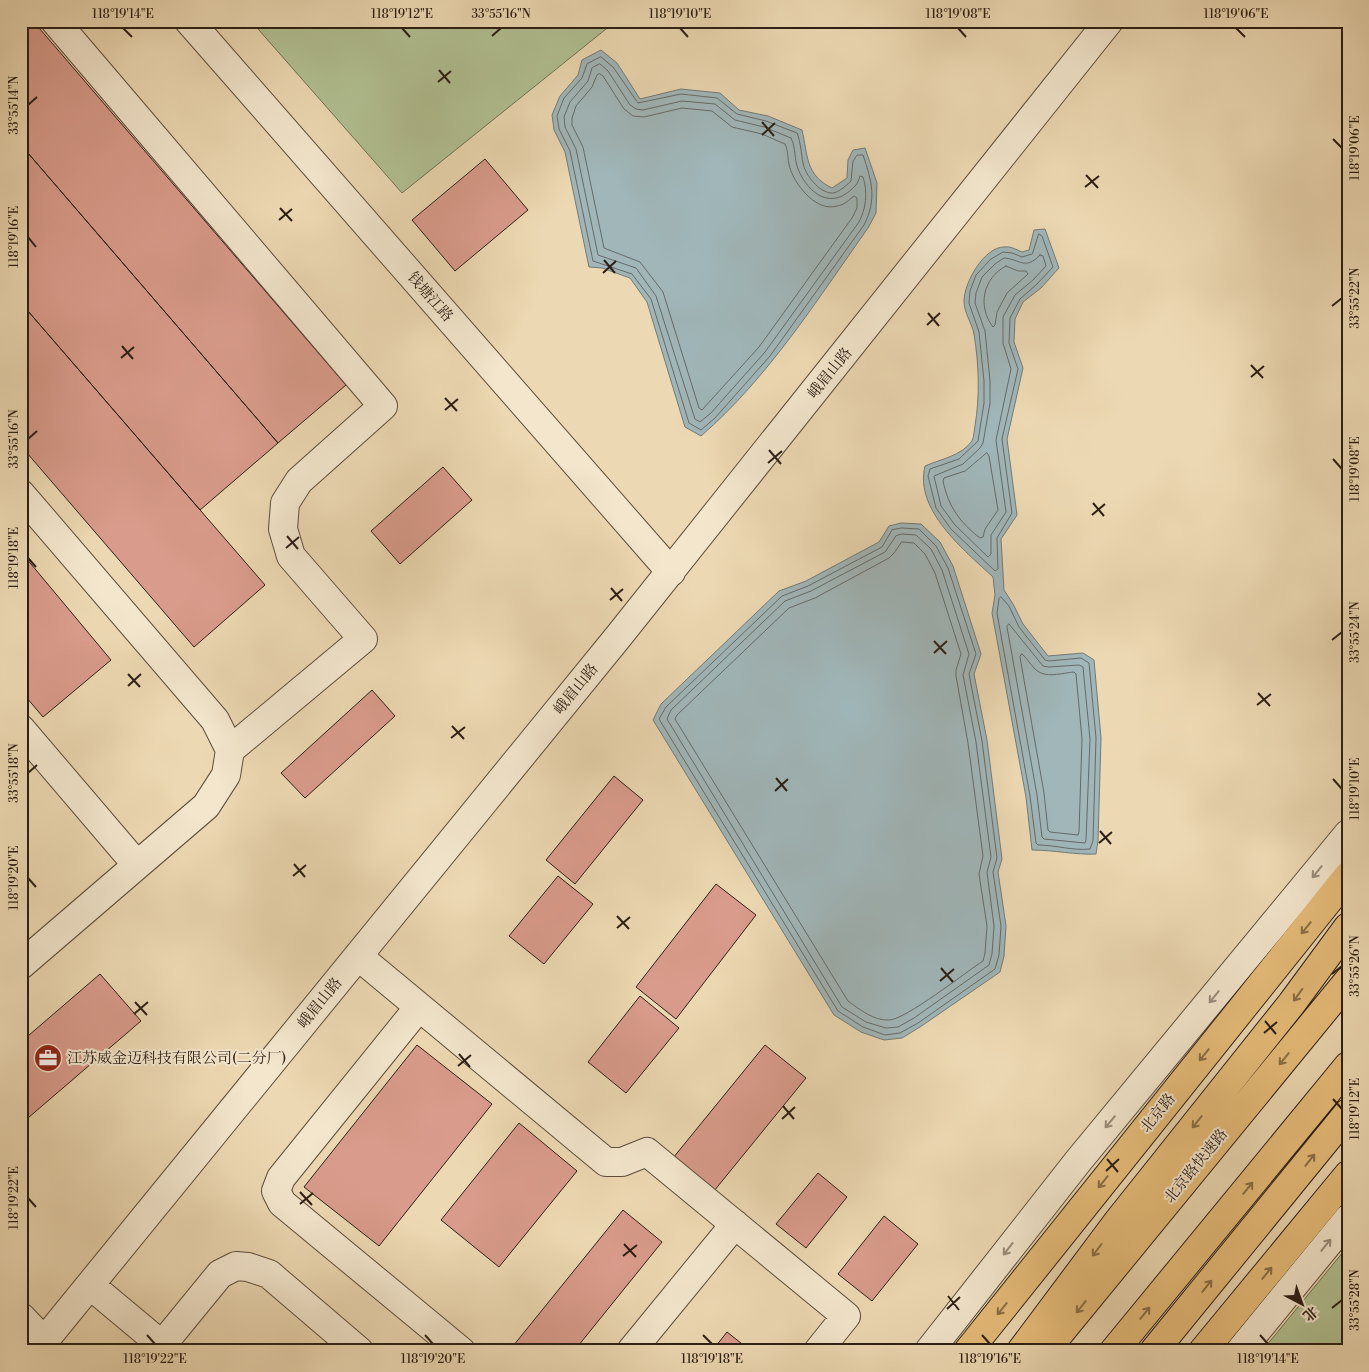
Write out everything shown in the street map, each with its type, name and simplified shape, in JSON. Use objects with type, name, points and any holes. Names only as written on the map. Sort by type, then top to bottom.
[{"type":"main road","name":"北京路","points":[[968,1351],[1348,876]]},
{"type":"main road","points":[[1021,1351],[1119,1220],[1292,1003],[1348,927]]},
{"type":"main road","name":"北京路快速路","points":[[1045,1351],[1348,981]]},
{"type":"main road","points":[[1114,1351],[1348,1066]]},
{"type":"main road","points":[[1154,1351],[1348,1113]]},
{"type":"main road","points":[[1203,1351],[1348,1175]]},
{"type":"street","points":[[55,21],[384,406],[299,481],[285,503],[283,529],[291,556],[363,639],[230,750]]},
{"type":"street","name":"钱塘江路","points":[[190,21],[671,572]]},
{"type":"street","name":"峨眉山路","points":[[40,1346],[671,572],[1110,21]]},
{"type":"street","points":[[21,494],[210,713],[230,750],[226,775],[206,806],[21,965]]},
{"type":"street","points":[[21,729],[137,865]]},
{"type":"street","points":[[929,1351],[1079,1160],[1348,834]]},
{"type":"street","points":[[358,956],[606,1162],[622,1162],[647,1152],[846,1316],[818,1351]]},
{"type":"street","points":[[419,1007],[281,1178],[276,1191],[282,1203],[461,1351]]},
{"type":"street","points":[[1240,1351],[1348,1219]]},
{"type":"street","points":[[631,1351],[735,1224]]},
{"type":"street","points":[[90,1285],[163,1349],[220,1274],[236,1266],[248,1267],[269,1274],[356,1350]]},
{"type":"street","points":[[21,1317],[40,1346]]},
{"type":"green space","points":[[251,21],[616,21],[402,193]]},
{"type":"green space","points":[[1348,1246],[1348,1351],[1262,1351]]},
{"type":"water","points":[[601,50],[617,63],[640,99],[681,89],[720,93],[739,110],[768,116],[802,130],[809,164],[812,171],[823,183],[832,188],[847,178],[848,160],[853,150],[865,148],[877,183],[876,213],[868,228],[770,364],[701,436],[685,427],[647,302],[630,278],[602,268],[589,267],[565,152],[554,130],[552,115],[560,96],[578,75],[582,60]]},
{"type":"water","points":[[1045,229],[1059,268],[1041,288],[1023,302],[1015,319],[1014,342],[1023,368],[1007,439],[1017,515],[1001,539],[1004,590],[1023,624],[1048,656],[1083,653],[1094,660],[1101,738],[1096,854],[1032,850],[1026,797],[992,613],[995,595],[993,577],[944,528],[927,498],[924,482],[925,466],[957,454],[973,438],[978,403],[978,369],[974,334],[965,310],[964,301],[971,276],[976,267],[989,253],[1004,247],[1022,252],[1029,250],[1034,230]]},
{"type":"water","points":[[901,523],[921,524],[940,542],[953,566],[981,654],[974,674],[987,740],[1002,859],[998,872],[1006,926],[1004,956],[1000,972],[902,1038],[884,1040],[861,1032],[834,1015],[653,720],[661,704],[779,591],[806,581],[879,542],[889,526]]},
{"type":"building","points":[[21,21],[33,21],[346,385],[278,443],[21,145]]},
{"type":"building","points":[[21,145],[278,443],[200,510],[21,303]]},
{"type":"building","points":[[485,159],[528,210],[455,271],[412,220]]},
{"type":"building","points":[[21,303],[265,585],[194,647],[21,446]]},
{"type":"building","points":[[443,467],[472,500],[400,564],[371,531]]},
{"type":"building","points":[[21,552],[111,660],[43,717],[21,691]]},
{"type":"building","points":[[372,690],[395,716],[305,798],[281,773]]},
{"type":"building","points":[[614,776],[643,800],[575,884],[546,860]]},
{"type":"building","points":[[558,876],[593,904],[544,964],[509,936]]},
{"type":"building","points":[[716,884],[756,915],[676,1019],[636,987]]},
{"type":"building","points":[[100,974],[141,1021],[21,1124],[21,1042]]},
{"type":"building","points":[[640,996],[679,1028],[626,1093],[588,1062]]},
{"type":"building","points":[[417,1045],[492,1104],[379,1246],[304,1187]]},
{"type":"building","points":[[765,1045],[806,1078],[714,1191],[673,1158]]},
{"type":"building","points":[[519,1123],[577,1171],[499,1267],[441,1220]]},
{"type":"building","points":[[818,1173],[847,1197],[806,1248],[776,1224]]},
{"type":"building","points":[[623,1210],[662,1242],[574,1351],[509,1351]]},
{"type":"building","points":[[884,1216],[918,1244],[872,1301],[838,1274]]},
{"type":"building","points":[[727,1332],[751,1351],[712,1351]]},
{"type":"place","name":"江苏威金迈科技有限公司(二分厂)","points":[[48,1058]]}]
